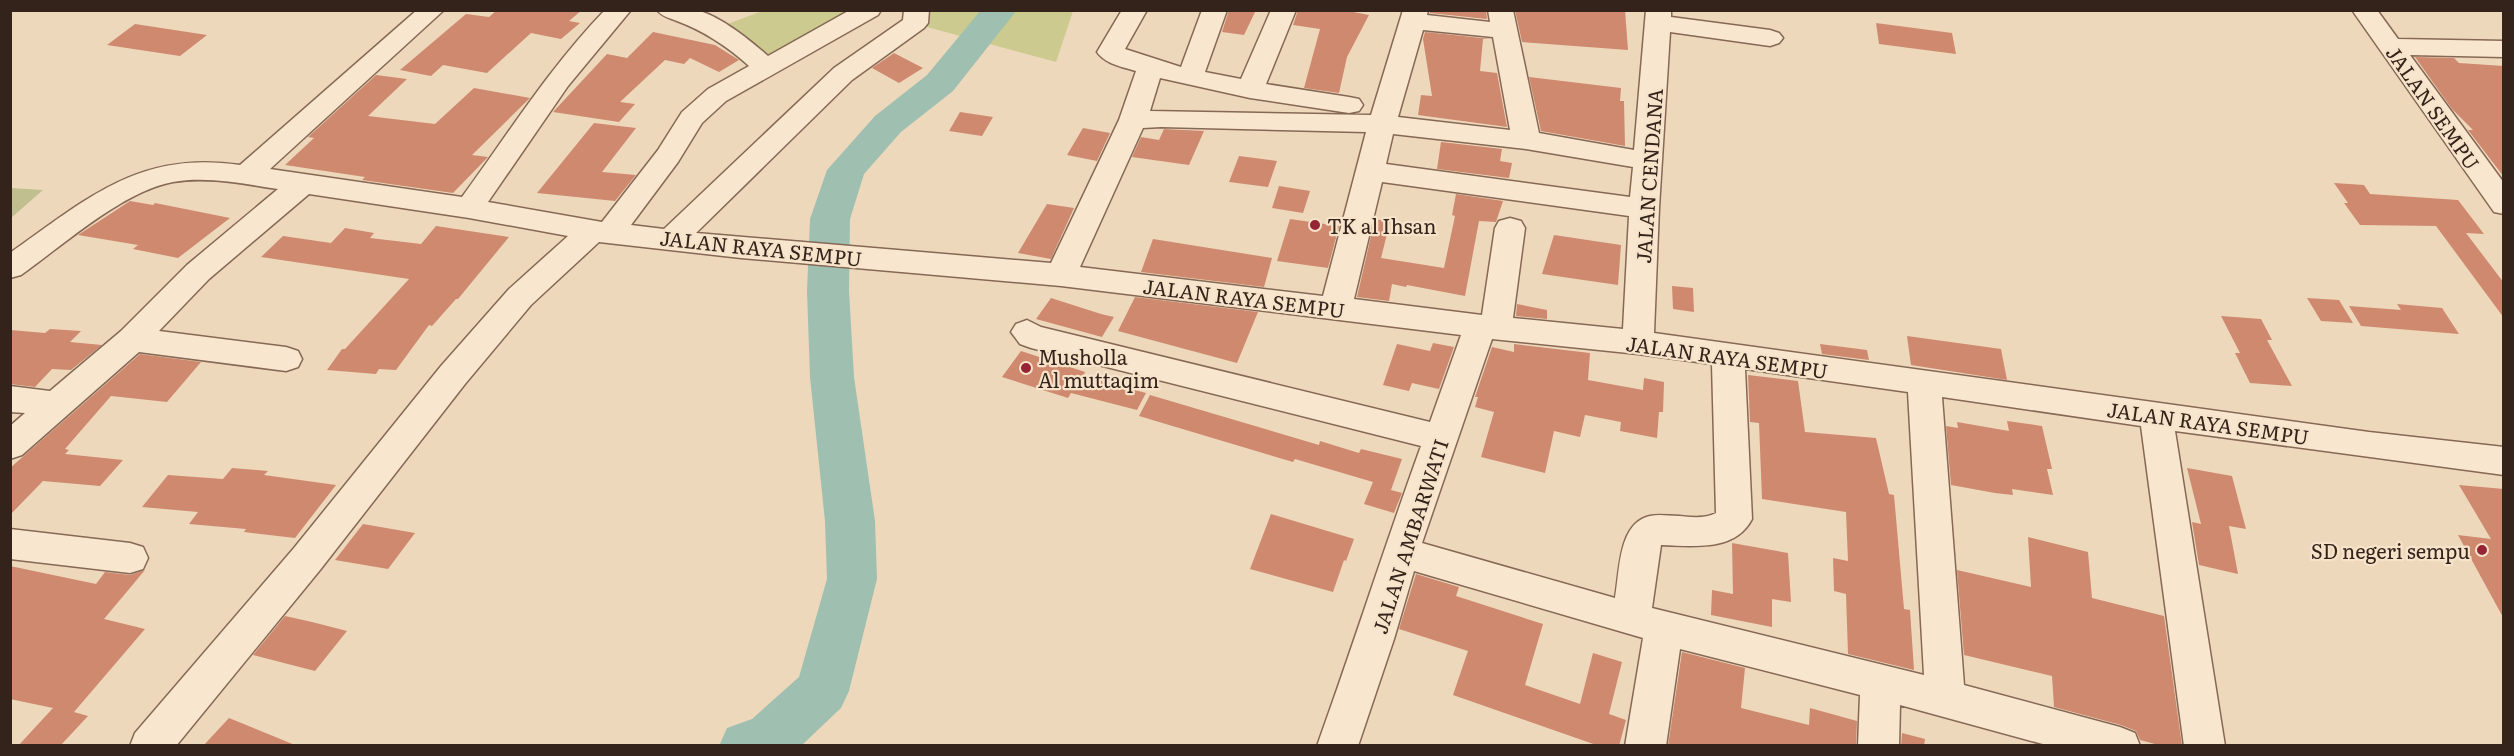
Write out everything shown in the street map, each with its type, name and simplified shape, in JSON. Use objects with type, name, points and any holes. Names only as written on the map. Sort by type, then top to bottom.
[{"type":"street","points":[[244,176],[432,10]]},
{"type":"street","points":[[469,208],[565,72],[592,38],[620,10]]},
{"type":"street","points":[[150,746],[307,559],[453,375],[520,297],[601,232],[669,156],[692,118],[717,95],[869,10]]},
{"type":"street","points":[[672,239],[843,74],[915,23],[917,10]]},
{"type":"street","points":[[1135,10],[1110,52],[1150,69],[1384,117],[1649,161]]},
{"type":"street","points":[[1190,77],[1215,10]]},
{"type":"street","points":[[1250,90],[1284,10]]},
{"type":"street","name":"JALAN SEMPU","points":[[2364,10],[2504,205]]},
{"type":"street","points":[[676,11],[716,30],[766,67]]},
{"type":"street","points":[[1336,307],[1384,117],[1414,16],[1501,21],[1526,140]]},
{"type":"street","points":[[1659,17],[1770,38]]},
{"type":"street","name":"JALAN CENDANA","points":[[1638,342],[1644,208],[1659,17]]},
{"type":"street","points":[[2391,47],[2504,49]]},
{"type":"street","points":[[1060,275],[1133,120],[1150,69]]},
{"type":"street","points":[[1133,120],[1384,117]]},
{"type":"street","name":"JALAN RAYA SEMPU","points":[[10,268],[69,229],[104,202],[141,181],[195,170],[218,171],[469,208],[601,232],[741,248],[1060,275],[1488,327],[1638,342],[1728,357],[2369,445],[2504,460]]},
{"type":"street","points":[[1371,171],[1644,208]]},
{"type":"street","points":[[10,446],[132,339],[198,272],[301,185]]},
{"type":"street","name":"JALAN AMBARWATI","points":[[1336,746],[1375,639],[1401,552],[1442,438],[1488,327],[1510,228]]},
{"type":"street","points":[[1027,332],[1031,336],[1442,438]]},
{"type":"street","points":[[132,339],[286,360]]},
{"type":"street","points":[[1645,746],[1648,623],[1644,538],[1652,530],[1714,531],[1727,527],[1734,519],[1728,357]]},
{"type":"street","points":[[1924,384],[1945,698]]},
{"type":"street","points":[[10,399],[58,405]]},
{"type":"street","points":[[2156,415],[2205,746]]},
{"type":"street","points":[[10,544],[130,558]]},
{"type":"street","points":[[1401,552],[1648,623],[1881,681],[2120,746]]},
{"type":"street","points":[[1878,746],[1881,681]]},
{"type":"shaded area","points":[[762,11],[864,11],[764,63],[717,28]]},
{"type":"shaded area","points":[[918,11],[1073,11],[1056,62],[916,24]]},
{"type":"shaded area","points":[[11,188],[43,190],[11,218]]},
{"type":"building","points":[[497,10],[582,10],[569,21],[580,23],[561,39],[531,33],[487,73],[443,65],[431,76],[400,70],[466,14],[489,17]]},
{"type":"building","points":[[1229,10],[1256,10],[1244,35],[1222,32]]},
{"type":"building","points":[[1298,10],[1343,10],[1369,15],[1347,57],[1339,93],[1304,88],[1320,29],[1293,25]]},
{"type":"building","points":[[1430,10],[1486,11],[1487,19],[1430,13]]},
{"type":"building","points":[[1515,10],[1625,10],[1628,50],[1522,42]]},
{"type":"building","points":[[1876,23],[1952,33],[1956,54],[1879,44]]},
{"type":"building","points":[[135,24],[207,35],[180,56],[107,45]]},
{"type":"building","points":[[653,32],[715,45],[739,60],[719,72],[690,58],[684,64],[665,60],[620,102],[635,104],[619,122],[553,112],[607,54],[627,58]]},
{"type":"building","points":[[1425,32],[1491,39],[1483,39],[1480,71],[1497,73],[1507,127],[1418,115],[1421,95],[1432,96],[1423,39]]},
{"type":"building","points":[[894,53],[923,68],[899,83],[872,68]]},
{"type":"building","points":[[2415,57],[2454,58],[2459,63],[2504,66],[2504,177],[2468,130],[2473,130],[2452,109]]},
{"type":"building","points":[[376,75],[407,79],[368,116],[435,124],[474,88],[530,98],[472,155],[488,157],[453,193],[362,180],[365,177],[285,165],[314,138],[308,137]]},
{"type":"building","points":[[1529,77],[1621,88],[1620,101],[1624,101],[1625,146],[1541,131]]},
{"type":"building","points":[[960,112],[993,117],[982,136],[949,131]]},
{"type":"building","points":[[594,123],[636,128],[602,172],[636,175],[615,201],[537,193]]},
{"type":"building","points":[[1083,128],[1110,133],[1097,161],[1067,155]]},
{"type":"building","points":[[1164,129],[1204,131],[1189,165],[1132,157],[1141,137],[1159,140]]},
{"type":"building","points":[[1441,142],[1502,149],[1500,161],[1512,163],[1509,178],[1437,169]]},
{"type":"building","points":[[1239,156],[1277,161],[1268,187],[1229,182]]},
{"type":"building","points":[[2334,183],[2364,185],[2370,194],[2458,200],[2484,234],[2466,233],[2504,283],[2504,318],[2436,226],[2360,225],[2344,203],[2348,203]]},
{"type":"building","points":[[1279,186],[1310,191],[1303,213],[1272,208]]},
{"type":"building","points":[[1456,194],[1503,201],[1496,222],[1479,221],[1465,296],[1392,284],[1389,301],[1357,297],[1375,219],[1390,222],[1381,258],[1444,268],[1455,216],[1452,215]]},
{"type":"building","points":[[130,201],[153,205],[155,203],[230,218],[178,258],[133,249],[138,245],[78,235]]},
{"type":"building","points":[[1047,204],[1074,208],[1051,259],[1018,253]]},
{"type":"building","points":[[1290,219],[1339,226],[1328,268],[1277,261]]},
{"type":"building","points":[[436,226],[509,237],[458,299],[432,326],[429,325],[396,370],[379,369],[376,374],[327,370],[342,349],[345,349],[409,279],[261,257],[283,236],[331,243],[345,228],[374,233],[370,238],[421,244]]},
{"type":"building","points":[[1554,235],[1621,245],[1618,285],[1542,274]]},
{"type":"building","points":[[1153,239],[1272,258],[1264,287],[1141,272]]},
{"type":"building","points":[[1672,286],[1693,288],[1694,312],[1673,309]]},
{"type":"building","points":[[1135,297],[1258,312],[1237,363],[1118,331]]},
{"type":"building","points":[[1051,298],[1114,317],[1102,337],[1036,319]]},
{"type":"building","points":[[2307,298],[2339,300],[2353,323],[2321,321]]},
{"type":"building","points":[[1517,304],[1547,310],[1547,319],[1516,316]]},
{"type":"building","points":[[2397,304],[2442,308],[2459,334],[2361,326],[2349,306],[2401,310]]},
{"type":"building","points":[[2221,316],[2261,319],[2272,340],[2267,340],[2292,386],[2250,383],[2235,353],[2240,353]]},
{"type":"building","points":[[50,329],[81,331],[70,342],[102,345],[71,370],[52,369],[35,387],[10,384],[10,330],[45,333]]},
{"type":"building","points":[[1907,336],[2001,349],[2007,380],[1911,365]]},
{"type":"building","points":[[1433,343],[1454,347],[1439,389],[1412,383],[1409,391],[1383,385],[1397,344],[1430,351]]},
{"type":"building","points":[[1514,344],[1590,353],[1588,380],[1643,390],[1644,378],[1664,382],[1663,412],[1659,412],[1657,438],[1620,431],[1621,422],[1585,415],[1580,437],[1554,431],[1545,473],[1481,457],[1494,412],[1475,407],[1478,397],[1475,397],[1492,347],[1514,352]]},
{"type":"building","points":[[1820,344],[1867,350],[1869,360],[1822,354]]},
{"type":"building","points":[[1021,351],[1085,372],[1083,376],[1146,393],[1137,410],[1071,393],[1068,398],[1002,377]]},
{"type":"building","points":[[140,354],[201,362],[167,402],[111,396],[65,449],[69,450],[65,454],[123,460],[100,486],[43,481],[10,515],[10,468]]},
{"type":"building","points":[[1748,375],[1798,381],[1805,432],[1876,438],[1889,494],[1894,495],[1904,609],[1910,610],[1914,670],[1848,654],[1846,594],[1834,591],[1833,558],[1848,561],[1846,512],[1762,499],[1759,423],[1750,422]]},
{"type":"building","points":[[1150,395],[1319,445],[1320,441],[1359,453],[1361,449],[1402,459],[1391,490],[1402,493],[1394,513],[1364,504],[1373,482],[1295,459],[1293,462],[1139,416]]},
{"type":"building","points":[[2007,421],[2042,426],[2052,469],[2047,469],[2053,495],[2012,489],[2013,495],[1951,485],[1946,426],[1958,428],[1957,422],[2009,431]]},
{"type":"building","points":[[232,468],[268,471],[264,475],[336,485],[295,538],[244,532],[246,529],[189,524],[198,512],[142,507],[168,475],[223,479]]},
{"type":"building","points":[[2187,468],[2232,476],[2246,529],[2229,526],[2238,574],[2199,565],[2192,522],[2201,524]]},
{"type":"building","points":[[2459,485],[2504,489],[2504,619],[2458,535],[2491,539]]},
{"type":"building","points":[[1271,514],[1354,539],[1333,592],[1250,569]]},
{"type":"building","points":[[363,524],[415,533],[388,569],[335,560]]},
{"type":"building","points":[[2028,537],[2088,552],[2092,598],[2164,616],[2182,746],[2162,746],[2140,740],[2136,731],[2121,725],[2054,707],[2052,676],[1964,655],[1957,570],[2031,587]]},
{"type":"building","points":[[1732,543],[1788,553],[1791,602],[1772,599],[1772,627],[1711,615],[1712,590],[1733,594]]},
{"type":"building","points":[[10,566],[96,584],[105,572],[130,575],[145,570],[104,619],[145,629],[74,712],[88,716],[60,746],[18,746],[53,708],[10,699]]},
{"type":"building","points":[[1416,574],[1459,587],[1456,596],[1543,624],[1525,685],[1580,704],[1593,653],[1622,662],[1609,714],[1626,720],[1619,746],[1599,746],[1453,695],[1468,651],[1399,629]]},
{"type":"building","points":[[285,616],[347,631],[315,671],[253,655]]},
{"type":"building","points":[[1682,652],[1745,668],[1741,708],[1809,725],[1810,708],[1857,721],[1856,746],[1668,746]]},
{"type":"building","points":[[229,718],[295,745],[295,746],[203,746]]},
{"type":"building","points":[[1902,733],[1925,739],[1924,746],[1901,746]]},
{"type":"waterway","points":[[747,746],[767,741],[822,691],[852,579],[850,521],[832,377],[828,291],[830,219],[846,170],[888,124],[940,83],[1000,10]]},
{"type":"place","name":"TK al Ihsan","points":[[1315,225]]},
{"type":"place","name":"Musholla Al muttaqim","points":[[1026,368]]},
{"type":"place","name":"SD negeri sempu","points":[[2482,550]]}]
